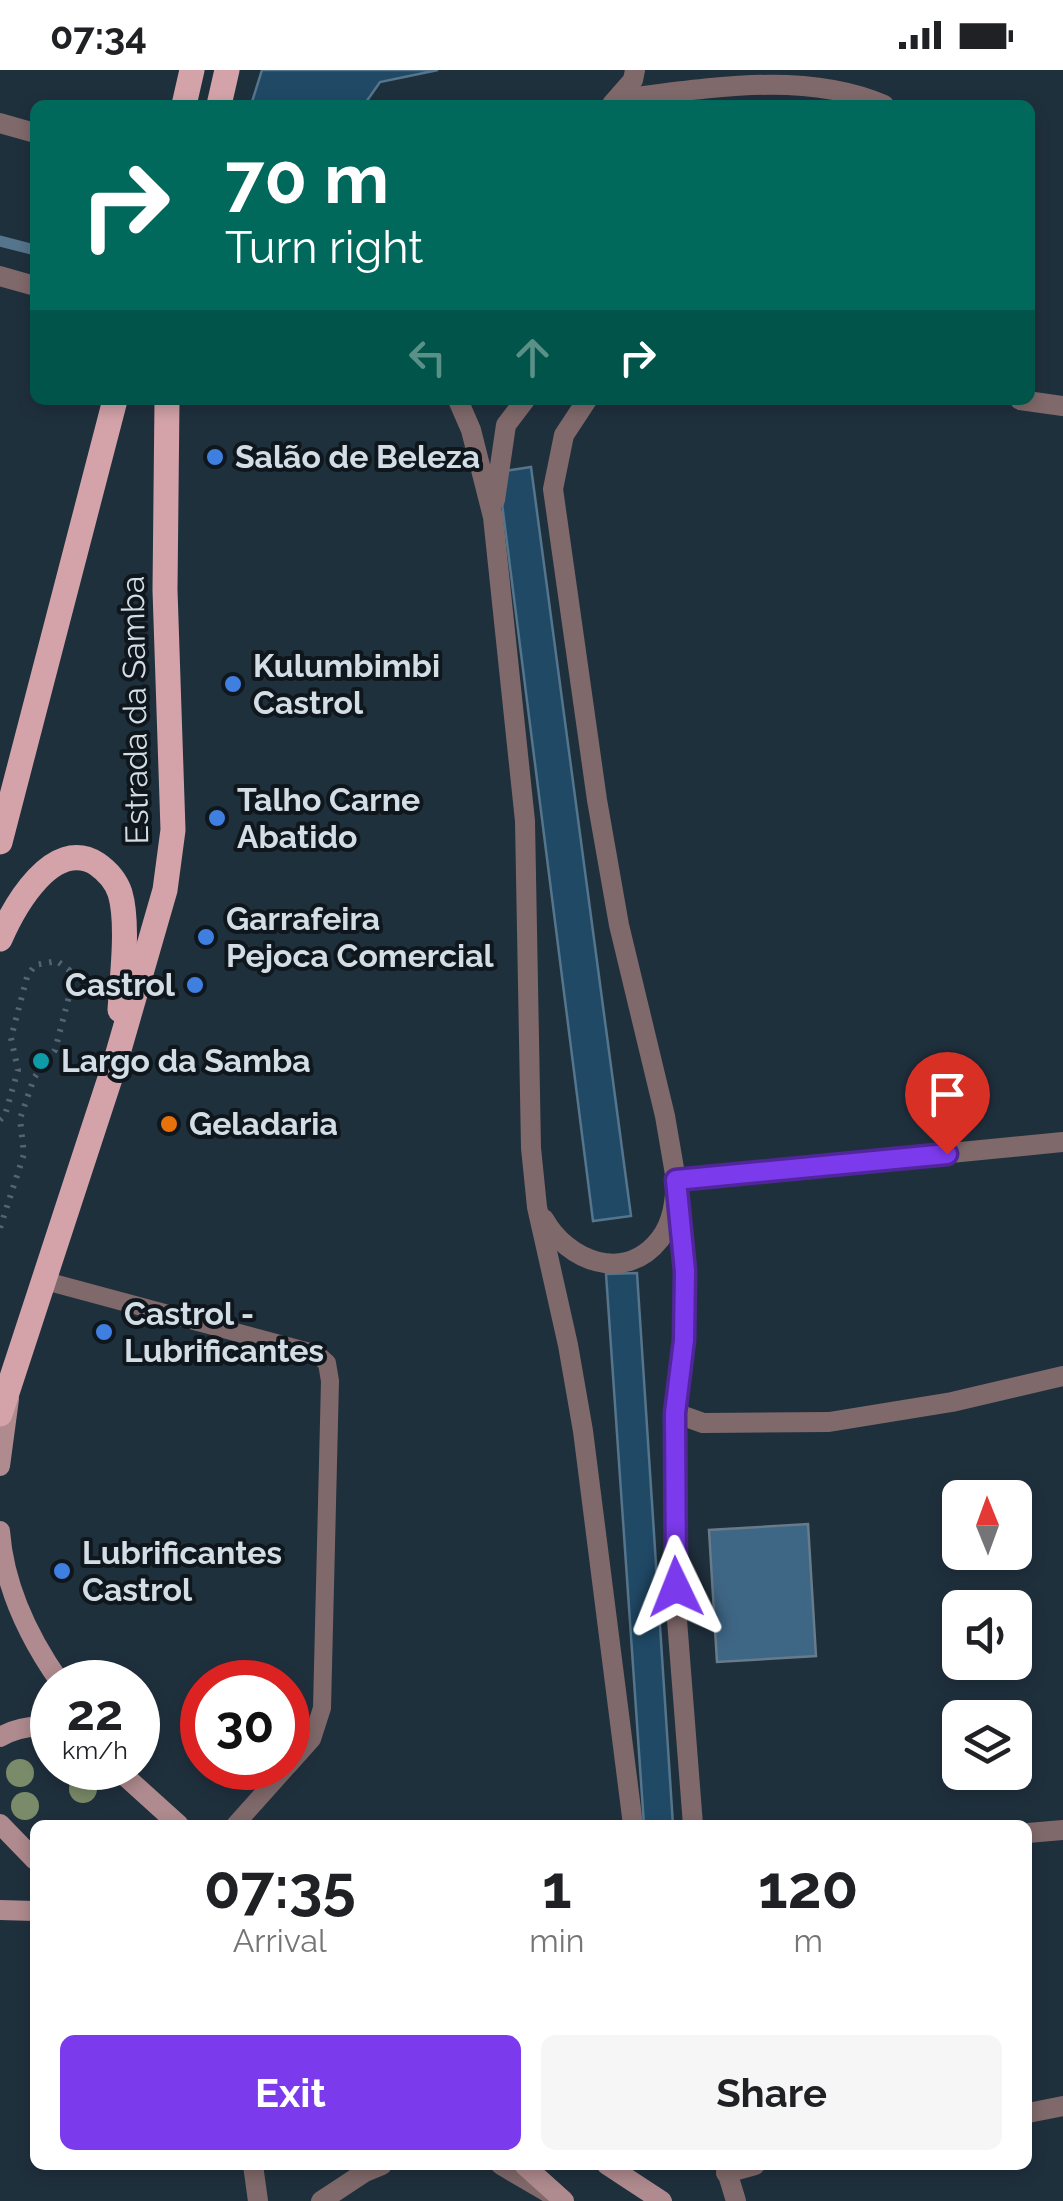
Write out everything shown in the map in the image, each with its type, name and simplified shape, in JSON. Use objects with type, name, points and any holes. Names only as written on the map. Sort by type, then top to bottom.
[{"type":"main road","points":[[185,100],[192,70]]},
{"type":"main road","points":[[219,100],[227,70]]},
{"type":"main road","name":"Estrada da Samba","points":[[0,842],[114,405]]},
{"type":"main road","name":"Estrada da Samba","points":[[0,1414],[116,1060],[165,890],[172,830],[165,590],[167,405]]},
{"type":"main road","points":[[0,939],[42,873],[62,860],[87,858],[108,871],[120,894],[124,950],[116,1060]]},
{"type":"main road","points":[[0,1466],[12,1378]]},
{"type":"main road","points":[[0,1530],[12,1593],[47,1660]]},
{"type":"main road","points":[[0,1737],[30,1728]]},
{"type":"main road","points":[[141,1790],[176,1820]]},
{"type":"main road","points":[[153,1790],[178,1820]]},
{"type":"main road","points":[[0,1824],[30,1855]]},
{"type":"main road","points":[[0,1910],[30,1911]]},
{"type":"main road","points":[[529,2170],[562,2201]]},
{"type":"main road","points":[[615,2170],[662,2201]]},
{"type":"street","points":[[617,100],[633,80],[635,70]]},
{"type":"street","points":[[632,100],[776,83],[836,89],[869,100]]},
{"type":"street","points":[[0,123],[30,132]]},
{"type":"street","points":[[0,276],[30,285]]},
{"type":"street","points":[[1035,402],[1063,406]]},
{"type":"street","points":[[166,438],[179,405]]},
{"type":"street","points":[[460,405],[472,430],[494,517],[525,821],[530,1148],[537,1207],[583,1431],[631,1820]]},
{"type":"street","points":[[494,517],[506,424],[520,405]]},
{"type":"street","points":[[584,405],[564,435],[553,490],[597,800],[619,924],[665,1116],[676,1180],[685,1271],[684,1340],[675,1413],[678,1620],[693,1820]]},
{"type":"street","points":[[676,1180],[1063,1142]]},
{"type":"street","points":[[537,1207],[552,1234],[577,1255],[608,1264],[629,1260],[660,1239],[674,1206],[676,1180]]},
{"type":"street","points":[[675,1413],[703,1423],[829,1422],[952,1402],[1063,1376]]},
{"type":"street","points":[[1032,1833],[1063,1830]]},
{"type":"street","points":[[1032,2112],[1063,2106]]},
{"type":"street","points":[[254,2170],[258,2201]]},
{"type":"street","points":[[321,2201],[370,2170]]},
{"type":"street","points":[[509,2170],[562,2201]]},
{"type":"street","points":[[726,2170],[736,2201]]},
{"type":"lane","points":[[42,1280],[317,1354],[327,1364],[330,1381],[322,1708],[310,1741]]},
{"type":"lane","points":[[239,1820],[266,1790]]},
{"type":"path","points":[[0,1120],[18,1070],[11,1038],[27,977],[35,965],[58,961],[69,970],[72,985],[55,1050],[34,1078],[20,1119],[24,1154],[0,1228]]},
{"type":"water","points":[[262,70],[438,70],[380,82],[367,100],[253,100]]},
{"type":"water","points":[[531,467],[631,1216],[593,1221],[498,472]]},
{"type":"water","points":[[637,1273],[673,1820],[644,1820],[606,1274]]},
{"type":"building","points":[[808,1524],[816,1656],[717,1662],[709,1530]]},
{"type":"waterway","points":[[0,241],[30,249]]},
{"type":"place","name":"Salão de Beleza","points":[[215,457]]},
{"type":"place","name":"Kulumbimbi Castrol","points":[[233,684]]},
{"type":"place","name":"Talho Carne Abatido","points":[[217,818]]},
{"type":"place","name":"Garrafeira Pejoca Comercial","points":[[206,937]]},
{"type":"place","name":"Castrol","points":[[195,985]]},
{"type":"place","name":"Largo da Samba","points":[[41,1061]]},
{"type":"place","name":"Geladaria","points":[[169,1124]]},
{"type":"place","name":"Castrol - Lubrificantes","points":[[104,1332]]},
{"type":"place","name":"Lubrificantes Castrol","points":[[62,1571]]},
{"type":"route","points":[[676,1587],[675,1413],[684,1340],[685,1271],[676,1180],[947,1154]]}]
